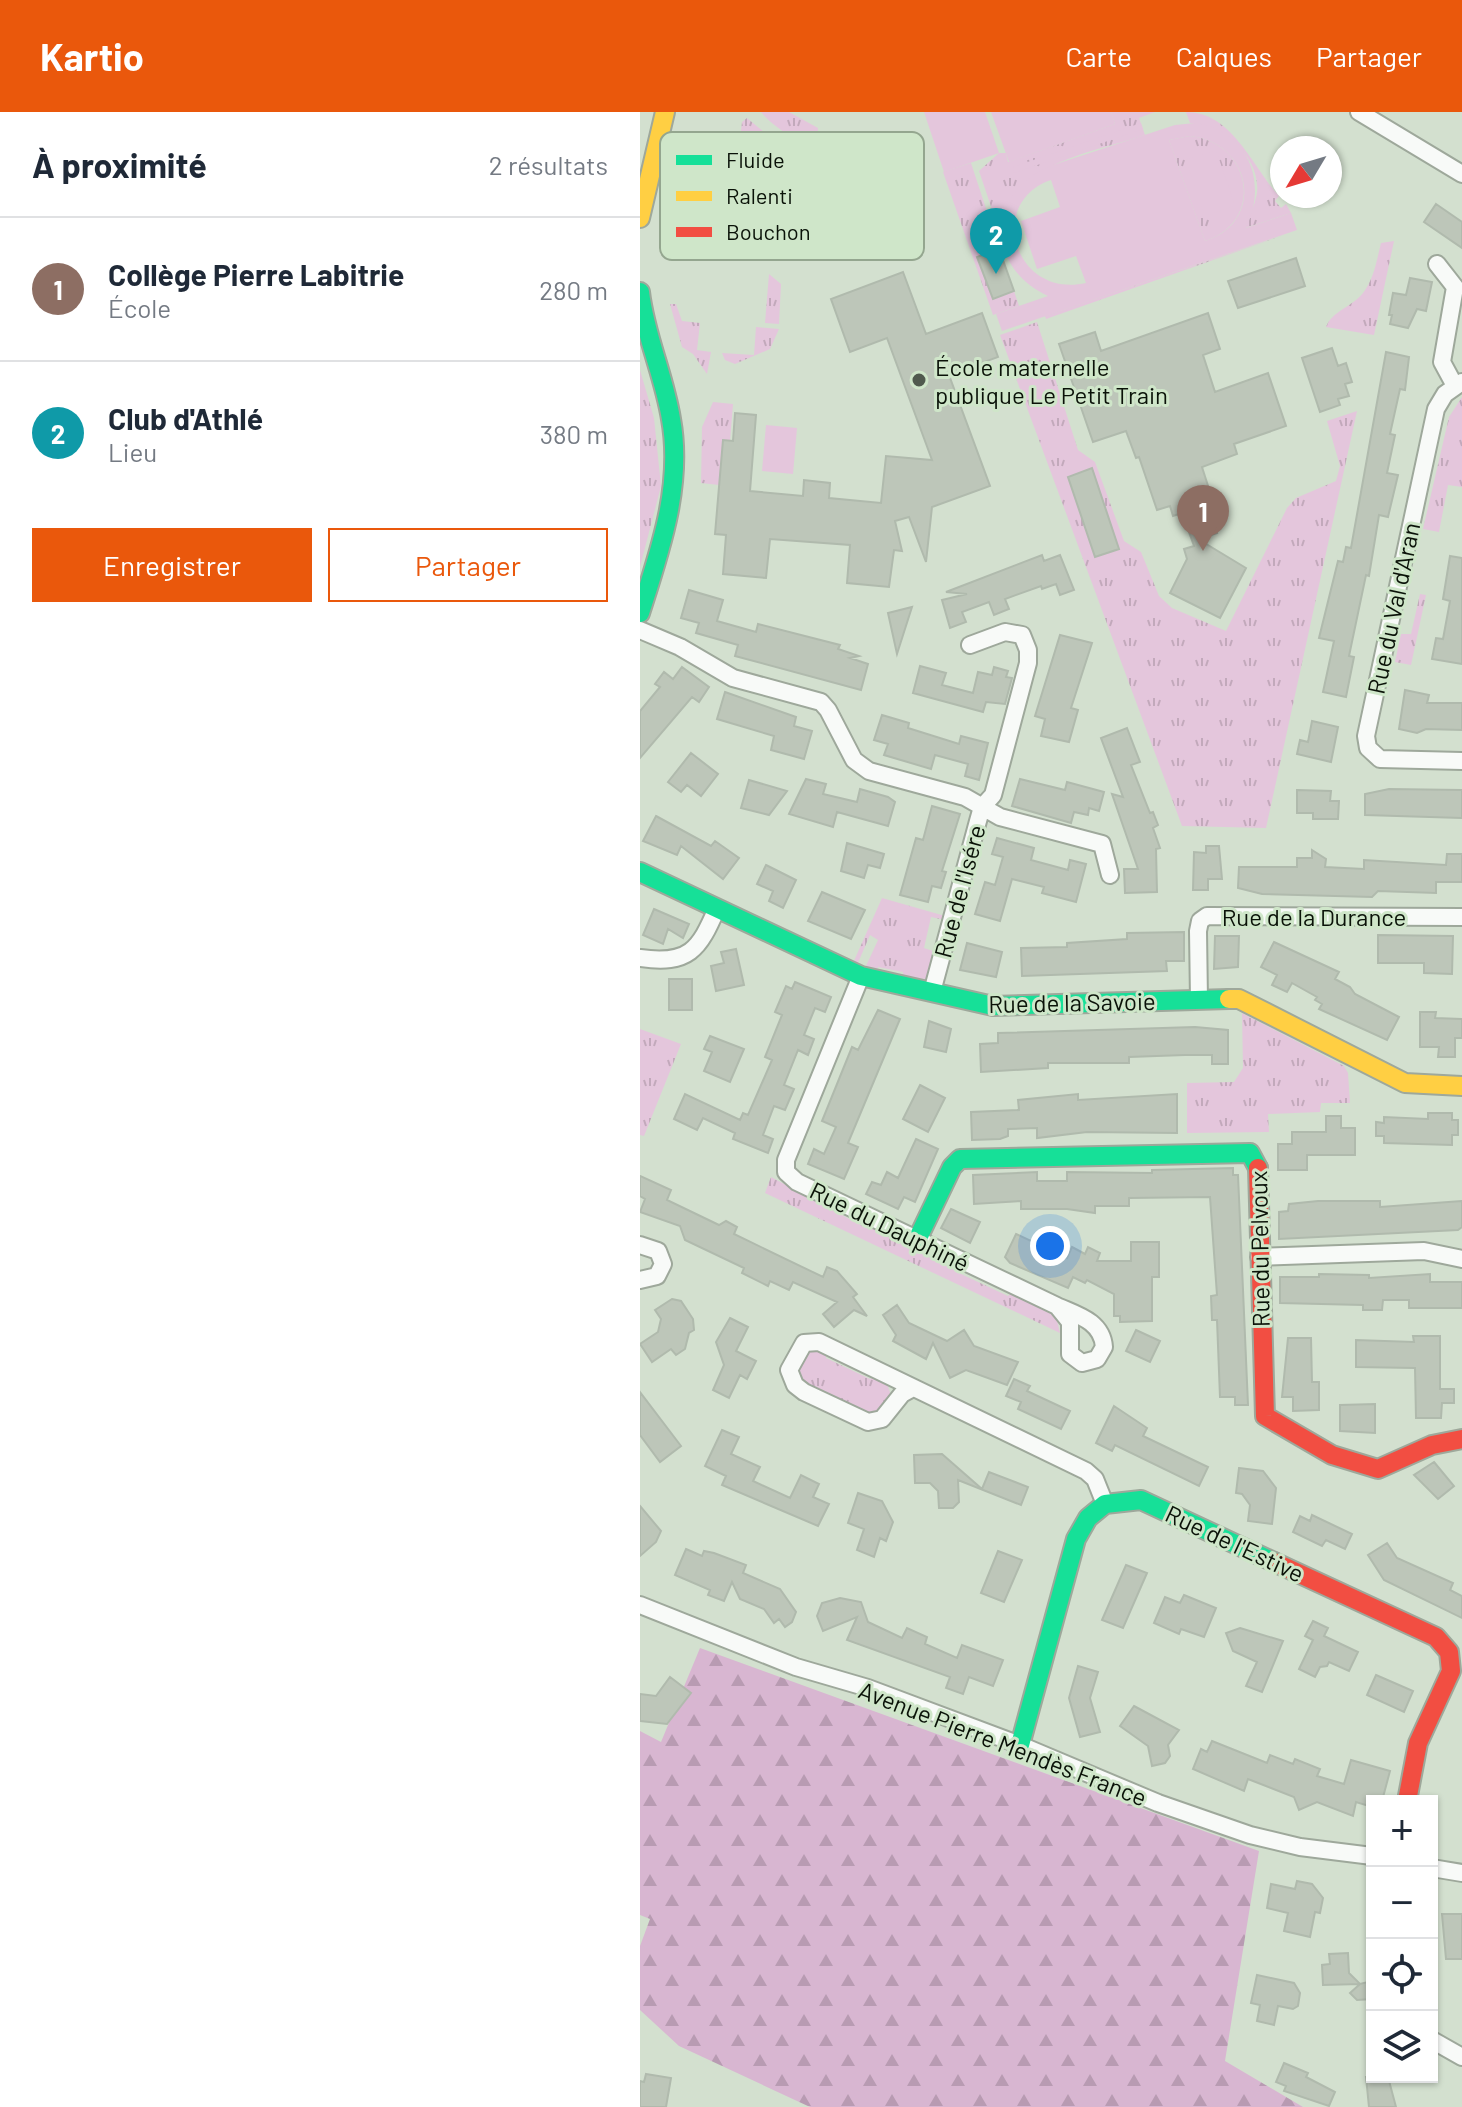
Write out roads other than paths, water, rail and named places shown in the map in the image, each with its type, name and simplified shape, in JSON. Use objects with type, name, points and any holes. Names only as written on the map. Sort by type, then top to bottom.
[{"type":"street","points":[[660,132],[665,112]]},
{"type":"street","points":[[1359,112],[1462,174]]},
{"type":"street","points":[[640,218],[660,133]]},
{"type":"street","points":[[1437,264],[1455,287],[1442,362],[1458,384]]},
{"type":"street","points":[[640,292],[643,322],[666,392],[673,430],[676,480],[668,521],[640,613]]},
{"type":"street","name":"Rue du Val d'Aran","points":[[1458,384],[1436,409],[1366,741],[1373,755],[1383,760],[1462,761]]},
{"type":"street","name":"Rue de l'Isére","points":[[640,630],[689,651],[724,675],[824,704],[854,760],[869,771],[965,797],[982,807],[932,992]]},
{"type":"street","points":[[970,645],[1005,632],[1022,635],[1028,650],[1028,663],[993,795],[982,807],[1000,817],[1102,844],[1110,875]]},
{"type":"street","name":"Rue de la Savoie","points":[[640,872],[861,976],[993,1006],[1239,999],[1411,1084],[1462,1086]]},
{"type":"street","points":[[640,958],[673,959],[692,952],[705,935],[717,908]]},
{"type":"street","name":"Rue de la Durance","points":[[1199,1000],[1198,931],[1200,921],[1207,916],[1462,917]]},
{"type":"street","name":"Rue du Dauphiné","points":[[861,976],[786,1160],[785,1170],[797,1182],[1057,1306]]},
{"type":"street","name":"Rue du Pelvoux","points":[[917,1240],[952,1167],[960,1159],[1246,1152],[1256,1156],[1258,1162],[1262,1409],[1269,1421],[1371,1470],[1391,1467],[1433,1442],[1462,1439]]},
{"type":"street","points":[[640,1245],[658,1251],[663,1264],[657,1276],[640,1280]]},
{"type":"street","points":[[1259,1257],[1424,1251],[1462,1259]]},
{"type":"street","points":[[913,1388],[902,1394],[885,1417],[872,1423],[804,1392],[795,1385],[789,1370],[801,1346],[814,1341],[913,1388],[1086,1471],[1095,1479],[1105,1504],[1088,1518],[1076,1539],[1020,1745]]},
{"type":"street","name":"Rue de l'Estive","points":[[1105,1504],[1133,1499],[1151,1503],[1442,1642],[1451,1655],[1451,1671],[1418,1743],[1408,1795]]},
{"type":"street","name":"Avenue Pierre Mendès France","points":[[640,1605],[796,1667],[868,1688],[1020,1745],[1158,1803],[1250,1835],[1300,1847],[1366,1855]]},
{"type":"street","points":[[1438,1869],[1462,1873]]},
{"type":"street","points":[[1438,2043],[1462,2057]]},
{"type":"place","name":"Club d'Athlé","points":[[996,274]]},
{"type":"place","name":"École maternelle publique Le Petit Train","points":[[919,380]]},
{"type":"place","name":"Collège Pierre Labitrie","points":[[1203,551]]}]
